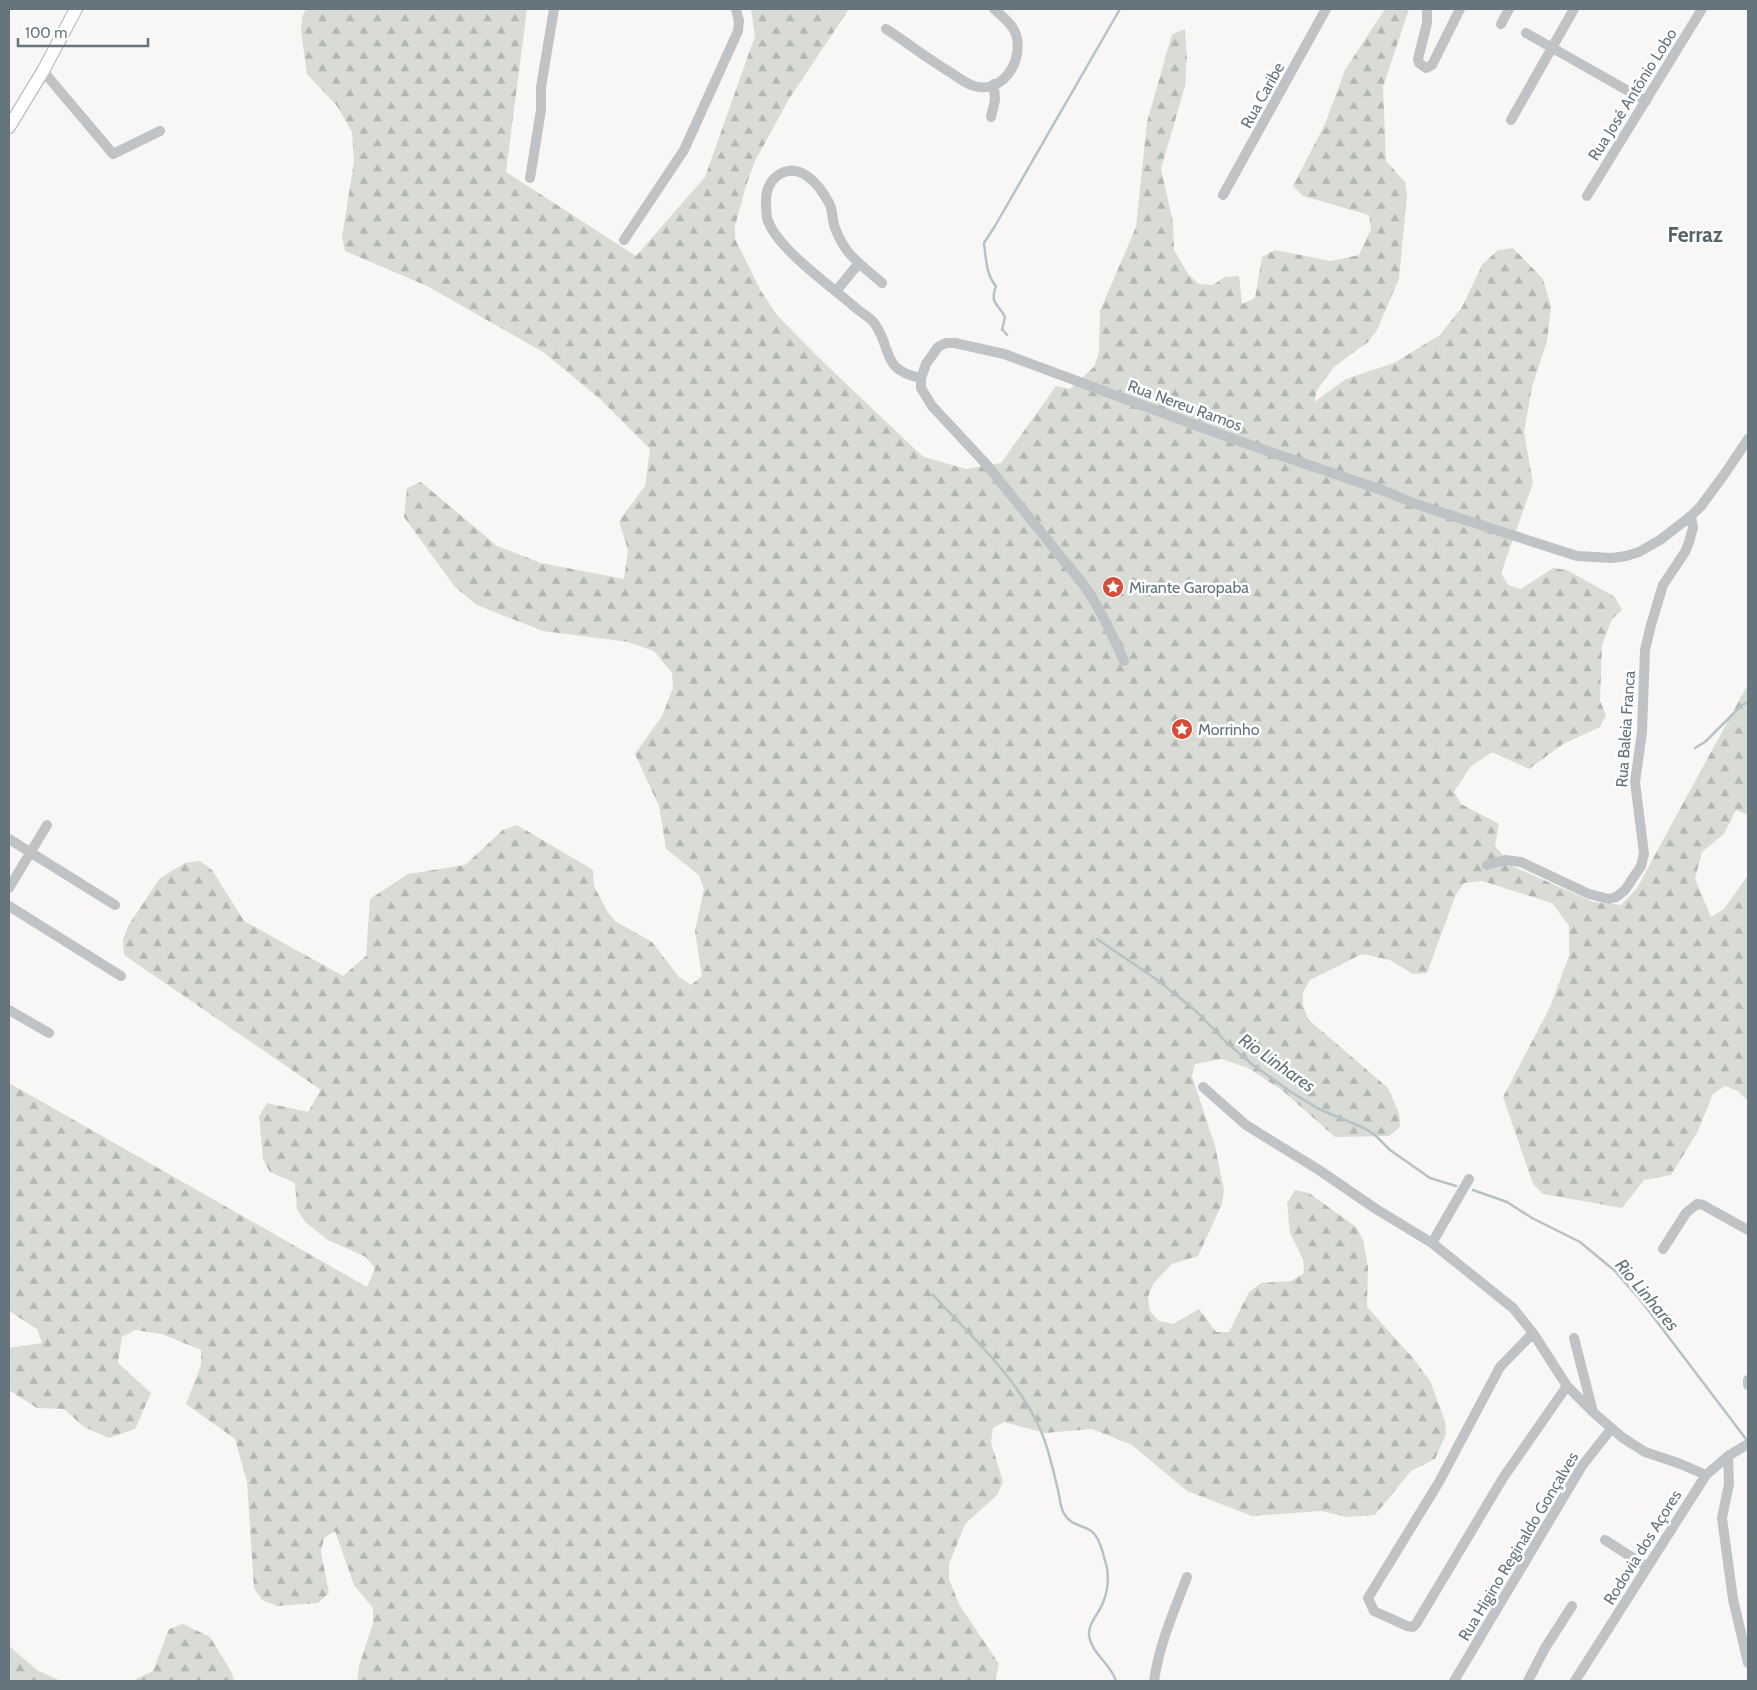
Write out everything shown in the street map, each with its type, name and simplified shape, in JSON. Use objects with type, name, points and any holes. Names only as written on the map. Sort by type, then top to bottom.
[{"type":"main road","points":[[9,127],[43,72],[76,9]]},
{"type":"street","points":[[530,178],[541,110],[541,87],[554,9]]},
{"type":"street","points":[[624,240],[684,150],[738,31],[739,22],[736,9]]},
{"type":"street","points":[[886,29],[930,60],[974,86],[994,84],[1009,75],[1018,53],[1014,28],[994,9]]},
{"type":"street","name":"Rua Caribe","points":[[1223,195],[1326,9]]},
{"type":"street","points":[[1427,9],[1427,23],[1418,59],[1422,67],[1426,68],[1432,65],[1460,9]]},
{"type":"street","points":[[1501,24],[1509,9]]},
{"type":"street","points":[[1512,120],[1574,9]]},
{"type":"street","name":"Rua José Antônio Lobo","points":[[1587,196],[1702,9]]},
{"type":"street","points":[[1526,34],[1646,101]]},
{"type":"street","points":[[43,72],[113,154],[160,131]]},
{"type":"street","points":[[991,117],[994,84]]},
{"type":"street","points":[[882,283],[848,251],[840,238],[829,202],[809,177],[801,171],[793,170],[786,171],[775,177],[766,192],[767,219],[775,234],[790,252],[874,323],[891,360],[900,372],[921,378],[921,388],[932,406],[986,464],[1092,596],[1112,632],[1124,661]]},
{"type":"street","points":[[836,290],[859,263]]},
{"type":"street","name":"Rua Nereu Ramos","points":[[921,378],[932,353],[946,343],[955,343],[1004,354],[1233,439],[1382,490],[1416,504],[1577,556],[1612,558],[1626,556],[1639,552],[1660,540],[1691,516],[1726,472],[1748,439]]},
{"type":"street","name":"Rua Baleia Franca","points":[[1487,865],[1505,860],[1521,862],[1589,894],[1609,899],[1616,897],[1625,890],[1640,866],[1644,854],[1635,782],[1642,732],[1646,650],[1651,625],[1664,586],[1689,542],[1693,528],[1691,516]]},
{"type":"street","points":[[9,888],[47,825]]},
{"type":"street","points":[[9,839],[115,905]]},
{"type":"street","points":[[9,906],[121,976]]},
{"type":"street","points":[[9,1010],[49,1033]]},
{"type":"street","points":[[1203,1087],[1246,1125],[1319,1170],[1376,1210],[1432,1243],[1513,1308],[1567,1386],[1611,1429],[1645,1452],[1678,1462],[1706,1475]]},
{"type":"street","points":[[1432,1243],[1469,1179]]},
{"type":"street","points":[[1663,1249],[1686,1214],[1697,1204],[1708,1207],[1748,1230]]},
{"type":"street","points":[[1532,1333],[1500,1367],[1438,1482],[1368,1598],[1374,1611],[1407,1626],[1413,1627],[1416,1624],[1503,1478],[1567,1386]]},
{"type":"street","points":[[1574,1338],[1594,1413]]},
{"type":"street","name":"Rua Higino Reginaldo Gonçalves","points":[[1454,1681],[1582,1466],[1611,1429]]},
{"type":"street","name":"Rodovia dos Açores","points":[[1575,1681],[1706,1475],[1728,1456],[1748,1444]]},
{"type":"street","points":[[1728,1456],[1729,1484],[1722,1518],[1732,1590],[1748,1663]]},
{"type":"street","points":[[1605,1540],[1647,1567]]},
{"type":"street","points":[[1154,1681],[1162,1642],[1187,1577]]},
{"type":"street","points":[[1528,1681],[1545,1648],[1572,1606]]},
{"type":"green space","points":[[306,9],[527,9],[506,172],[636,256],[705,177],[755,36],[751,9],[849,9],[789,99],[755,161],[735,226],[735,239],[761,291],[777,315],[818,357],[924,457],[966,469],[1001,463],[1056,386],[1070,389],[1094,367],[1099,353],[1100,311],[1136,227],[1147,122],[1172,34],[1185,29],[1187,58],[1185,86],[1161,169],[1173,222],[1174,250],[1188,274],[1199,284],[1213,285],[1225,277],[1239,276],[1242,304],[1255,298],[1262,257],[1275,250],[1331,261],[1359,255],[1371,229],[1369,215],[1303,196],[1293,186],[1325,124],[1345,70],[1385,9],[1409,9],[1383,87],[1386,161],[1405,182],[1407,195],[1399,279],[1377,330],[1368,342],[1334,367],[1317,390],[1314,402],[1346,379],[1394,363],[1440,335],[1462,307],[1482,265],[1498,250],[1513,248],[1543,279],[1551,306],[1547,341],[1532,387],[1524,432],[1533,483],[1501,573],[1508,585],[1521,589],[1553,568],[1567,570],[1615,597],[1622,610],[1612,619],[1602,645],[1600,701],[1606,715],[1600,727],[1563,744],[1529,769],[1492,752],[1470,767],[1454,792],[1461,804],[1499,824],[1495,846],[1512,866],[1593,902],[1621,905],[1637,888],[1748,684],[1748,815],[1736,810],[1724,834],[1702,852],[1695,879],[1711,917],[1724,909],[1748,875],[1748,1101],[1738,1091],[1725,1086],[1713,1094],[1697,1133],[1671,1175],[1644,1180],[1622,1208],[1543,1194],[1533,1184],[1503,1097],[1550,1007],[1569,956],[1569,926],[1552,903],[1482,881],[1464,883],[1456,894],[1427,973],[1413,974],[1390,960],[1362,954],[1310,980],[1303,992],[1303,1006],[1309,1020],[1388,1088],[1399,1113],[1400,1127],[1389,1136],[1335,1137],[1283,1091],[1248,1068],[1222,1059],[1195,1064],[1192,1076],[1215,1146],[1224,1190],[1222,1204],[1198,1256],[1172,1264],[1153,1284],[1148,1297],[1150,1311],[1159,1321],[1173,1324],[1199,1309],[1216,1332],[1229,1332],[1249,1292],[1261,1283],[1291,1281],[1304,1273],[1303,1259],[1290,1233],[1287,1203],[1295,1190],[1309,1193],[1356,1227],[1363,1240],[1368,1267],[1367,1307],[1413,1358],[1430,1381],[1445,1421],[1446,1434],[1435,1459],[1411,1471],[1375,1515],[1347,1517],[1321,1511],[1252,1516],[1187,1491],[1132,1445],[1092,1429],[1045,1433],[1004,1422],[993,1428],[991,1442],[1003,1482],[997,1495],[965,1524],[949,1564],[949,1579],[959,1604],[999,1664],[995,1681],[357,1681],[359,1666],[373,1623],[373,1608],[354,1585],[335,1531],[324,1538],[321,1552],[329,1593],[318,1603],[277,1606],[262,1600],[254,1588],[247,1482],[235,1439],[186,1404],[201,1365],[201,1350],[162,1334],[135,1330],[122,1337],[118,1363],[151,1393],[135,1429],[109,1438],[84,1427],[64,1409],[37,1408],[9,1390],[9,1348],[42,1343],[37,1329],[9,1311],[9,1083],[367,1287],[375,1268],[366,1257],[328,1240],[305,1222],[297,1209],[295,1183],[270,1172],[263,1159],[259,1116],[267,1103],[308,1112],[321,1090],[124,955],[123,940],[128,926],[160,878],[185,863],[200,861],[212,870],[244,921],[343,976],[366,956],[370,899],[408,874],[465,865],[503,830],[517,825],[593,870],[594,886],[607,911],[615,921],[652,942],[679,977],[691,985],[702,976],[695,931],[704,889],[699,875],[666,849],[659,806],[635,754],[662,716],[673,688],[672,673],[654,651],[628,642],[543,631],[477,605],[455,587],[404,517],[407,488],[421,482],[497,546],[541,563],[624,579],[628,550],[619,521],[645,486],[650,449],[599,398],[543,352],[427,286],[345,251],[342,237],[354,162],[352,132],[337,106],[307,74],[301,31],[302,17]]},
{"type":"green space","points":[[183,1624],[210,1637],[232,1673],[234,1681],[132,1681],[153,1671],[169,1629]]},
{"type":"green space","points":[[9,1646],[37,1670],[61,1681],[9,1681]]},
{"type":"waterway","points":[[1007,335],[1002,330],[1005,317],[994,300],[996,286],[988,272],[984,243],[1120,9]]},
{"type":"waterway","points":[[1695,748],[1705,742],[1741,706],[1748,702]]},
{"type":"waterway","name":"Rio Linhares","points":[[1097,939],[1156,979],[1196,1011],[1226,1042],[1253,1065],[1291,1092],[1319,1109],[1364,1128],[1375,1135],[1390,1150],[1430,1178],[1456,1186]]},
{"type":"waterway","name":"Rio Linhares","points":[[1473,1190],[1507,1202],[1532,1218],[1580,1242],[1615,1271],[1642,1302],[1746,1439]]},
{"type":"waterway","points":[[933,1295],[993,1359],[1020,1393],[1044,1438],[1063,1513],[1070,1521],[1090,1530],[1099,1542],[1107,1568],[1107,1587],[1102,1605],[1090,1628],[1089,1636],[1094,1648],[1110,1669],[1116,1681]]},
{"type":"place","name":"Mirante Garopaba","points":[[1113,587]]},
{"type":"place","name":"Morrinho","points":[[1182,729]]},
{"type":"district","name":"Ferraz","points":[[1695,235]]}]
